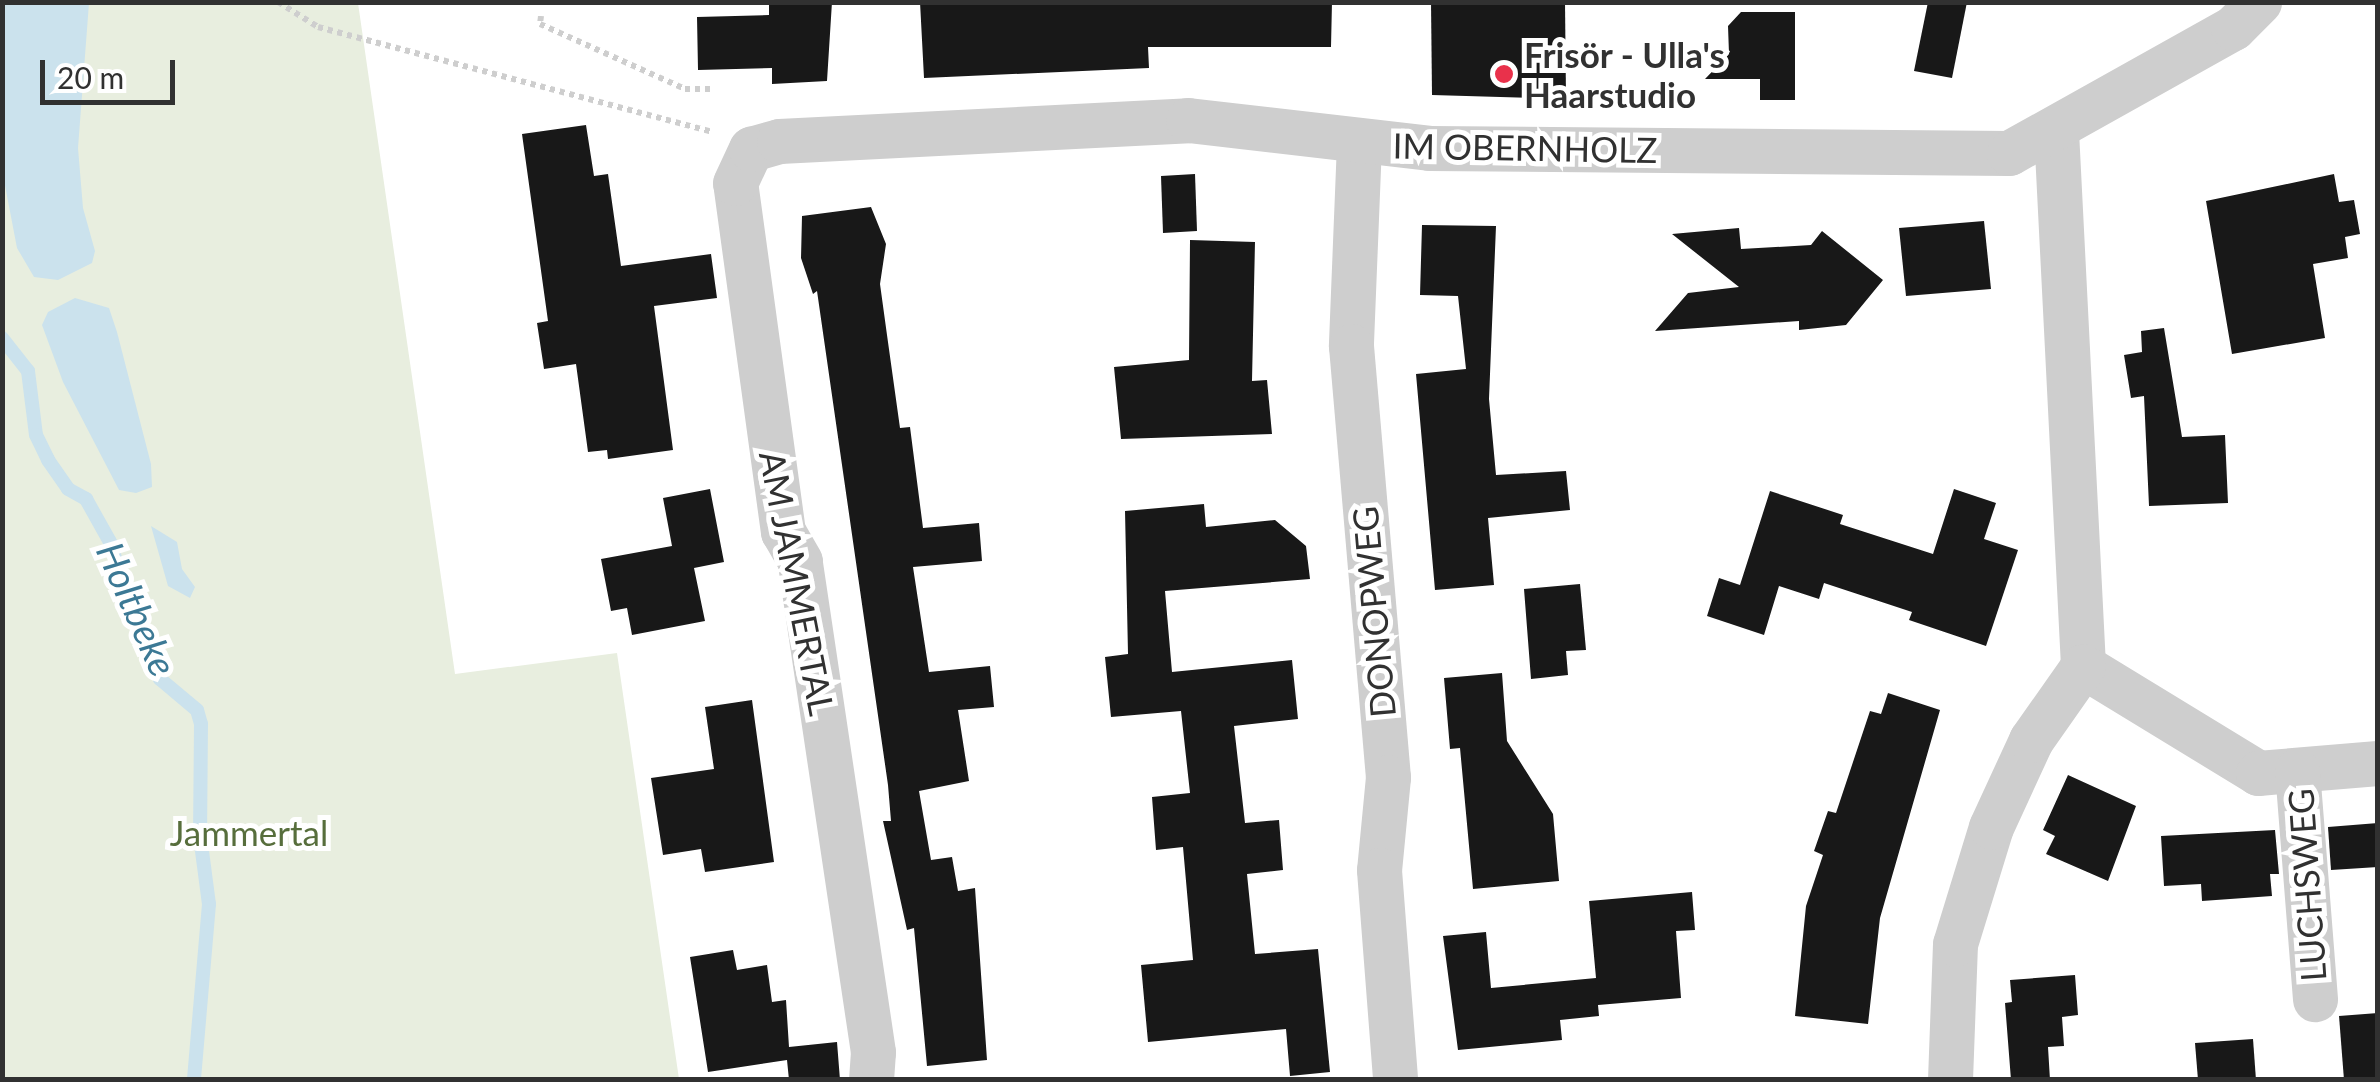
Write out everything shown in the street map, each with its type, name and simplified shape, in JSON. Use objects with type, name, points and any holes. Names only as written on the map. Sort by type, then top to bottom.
[{"type":"street","name":"IM OBERNHOLZ","points":[[750,149],[779,141],[1188,120],[1359,144],[2009,153],[2056,131],[2234,28],[2259,2]]},
{"type":"street","points":[[1950,1080],[1955,944],[1991,827],[2031,740],[2083,666],[2056,131]]},
{"type":"street","name":"DONOPWEG","points":[[1359,144],[1351,346],[1388,777],[1379,870],[1395,1080]]},
{"type":"street","name":"AM JAMMERTAL","points":[[750,149],[735,183],[783,532],[803,580],[874,1052],[871,1080]]},
{"type":"street","name":"LUCHSWEG","points":[[2083,666],[2258,773],[2378,763]]},
{"type":"street","name":"LUCHSWEG","points":[[2297,770],[2315,1000]]},
{"type":"path","points":[[278,2],[318,27],[710,130],[750,149]]},
{"type":"path","points":[[541,16],[540,24],[685,90],[714,89]]},
{"type":"green space","name":"Jammertal","points":[[2,3],[358,3],[455,674],[617,653],[679,1079],[3,1079]]},
{"type":"water","points":[[2,3],[89,3],[78,148],[83,208],[95,251],[92,263],[58,280],[34,277],[17,248],[3,175]]},
{"type":"water","points":[[75,298],[109,308],[117,332],[151,464],[152,487],[136,493],[119,490],[63,382],[42,325],[48,312]]},
{"type":"water","points":[[151,526],[177,542],[182,569],[195,587],[190,598],[168,586]]},
{"type":"building","points":[[769,2],[832,2],[827,81],[772,84],[772,68],[698,70],[697,17],[769,15]]},
{"type":"building","points":[[920,2],[1332,2],[1331,47],[1148,47],[1149,68],[924,78]]},
{"type":"building","points":[[1431,2],[1565,2],[1566,99],[1432,95]]},
{"type":"building","points":[[1928,2],[1967,2],[1952,78],[1914,71]]},
{"type":"building","points":[[1741,12],[1795,12],[1795,100],[1760,100],[1760,79],[1705,79],[1729,54],[1728,26]]},
{"type":"building","points":[[586,125],[594,176],[608,174],[621,266],[711,254],[717,298],[654,306],[673,450],[608,459],[607,450],[588,452],[576,364],[544,369],[537,323],[548,321],[522,134]]},
{"type":"building","points":[[1195,174],[1197,231],[1163,233],[1161,176]]},
{"type":"building","points":[[2334,174],[2339,202],[2354,200],[2360,234],[2345,237],[2348,258],[2313,264],[2325,338],[2232,354],[2206,201]]},
{"type":"building","points":[[871,207],[886,244],[880,284],[900,428],[910,427],[923,528],[979,523],[982,561],[913,567],[929,672],[990,666],[994,707],[958,710],[969,781],[919,791],[931,860],[952,857],[958,891],[975,888],[987,1060],[927,1066],[914,928],[907,930],[883,821],[891,821],[888,785],[817,291],[813,294],[801,258],[802,216]]},
{"type":"building","points":[[1984,221],[1991,289],[1906,296],[1899,228]]},
{"type":"building","points":[[1422,225],[1496,226],[1489,399],[1496,475],[1566,471],[1570,510],[1488,518],[1494,585],[1435,590],[1416,374],[1466,369],[1458,296],[1420,295]]},
{"type":"building","points":[[1739,228],[1741,249],[1811,245],[1822,231],[1883,280],[1846,325],[1799,330],[1799,321],[1655,331],[1688,293],[1739,287],[1672,234]]},
{"type":"building","points":[[1190,240],[1255,242],[1252,381],[1267,380],[1272,434],[1121,439],[1114,367],[1189,360]]},
{"type":"building","points":[[2164,328],[2182,437],[2225,435],[2228,503],[2149,506],[2144,396],[2131,398],[2124,355],[2142,352],[2141,331]]},
{"type":"building","points":[[710,489],[724,562],[694,568],[705,621],[632,635],[627,608],[611,611],[601,559],[672,546],[663,498]]},
{"type":"building","points":[[1954,489],[1996,503],[1984,539],[2018,550],[1986,646],[1909,620],[1912,612],[1824,583],[1819,599],[1779,586],[1764,635],[1707,616],[1719,578],[1740,585],[1770,491],[1843,515],[1840,524],[1933,554]]},
{"type":"building","points":[[1204,504],[1206,527],[1275,520],[1306,546],[1310,579],[1165,591],[1172,672],[1292,660],[1298,719],[1234,726],[1245,823],[1279,820],[1283,870],[1247,874],[1255,954],[1318,949],[1330,1072],[1290,1076],[1286,1029],[1148,1042],[1141,965],[1193,960],[1183,847],[1156,850],[1152,797],[1190,793],[1181,711],[1111,717],[1105,657],[1128,654],[1125,511]]},
{"type":"building","points":[[1580,584],[1586,650],[1566,651],[1568,675],[1531,679],[1524,589]]},
{"type":"building","points":[[1502,673],[1507,741],[1553,814],[1559,881],[1473,889],[1460,748],[1450,749],[1444,678]]},
{"type":"building","points":[[1888,693],[1940,710],[1880,918],[1868,1024],[1795,1016],[1806,906],[1823,855],[1814,851],[1828,811],[1836,813],[1870,711],[1881,714]]},
{"type":"building","points":[[752,700],[774,862],[705,872],[701,849],[663,855],[651,778],[714,769],[705,707]]},
{"type":"building","points":[[2068,775],[2136,806],[2108,881],[2046,854],[2055,836],[2043,830]]},
{"type":"building","points":[[2378,823],[2378,867],[2331,870],[2328,827]]},
{"type":"building","points":[[2275,830],[2279,874],[2270,874],[2272,896],[2202,901],[2201,884],[2164,886],[2161,836]]},
{"type":"building","points":[[1692,892],[1695,930],[1676,931],[1681,998],[1598,1005],[1599,1016],[1560,1020],[1562,1040],[1458,1050],[1443,936],[1486,932],[1491,988],[1596,978],[1589,901]]},
{"type":"building","points":[[733,950],[737,970],[767,965],[772,1002],[786,1000],[789,1047],[837,1042],[840,1080],[789,1080],[787,1060],[708,1072],[690,957]]},
{"type":"building","points":[[2075,975],[2078,1015],[2062,1017],[2064,1046],[2048,1047],[2050,1080],[2011,1080],[2005,1003],[2012,1002],[2010,980]]},
{"type":"building","points":[[2378,1013],[2378,1080],[2344,1080],[2339,1016]]},
{"type":"building","points":[[2253,1039],[2256,1080],[2198,1080],[2195,1043]]},
{"type":"waterway","name":"Holtbeke","points":[[2,338],[28,371],[36,435],[48,460],[68,489],[86,499],[110,542],[130,605],[160,662],[160,679],[197,710],[201,724],[200,836],[209,904],[194,1080]]},
{"type":"place","name":"Frisör - Ulla's Haarstudio","points":[[1504,74]]}]
